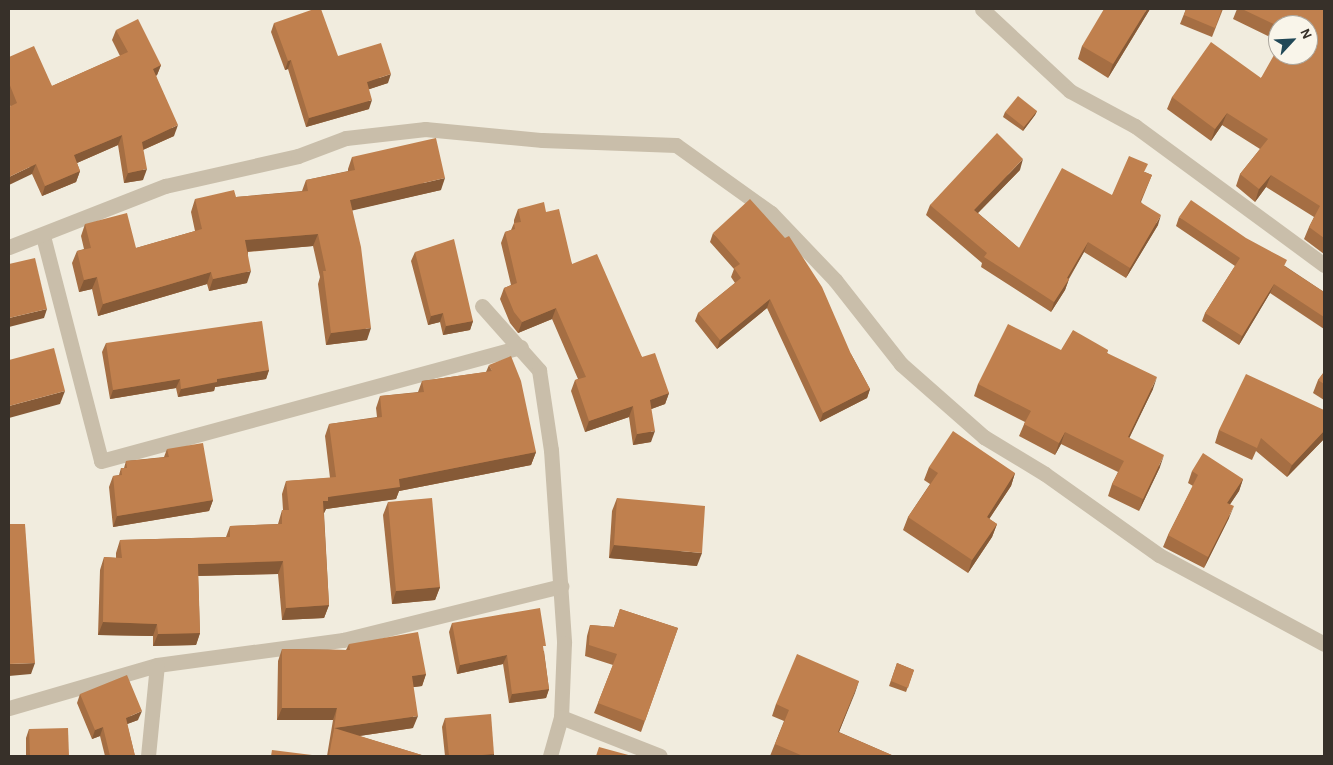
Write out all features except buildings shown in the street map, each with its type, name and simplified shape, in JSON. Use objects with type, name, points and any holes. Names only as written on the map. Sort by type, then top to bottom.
[{"type":"street","points":[[982,9],[1070,91],[1134,126],[1324,265]]},
{"type":"street","points":[[9,247],[43,236],[165,186],[298,156],[346,138],[425,129],[542,140],[676,146],[771,213],[835,280],[901,364],[984,437],[1045,474],[1159,555],[1324,644]]},
{"type":"street","points":[[43,236],[100,461],[521,348]]},
{"type":"street","points":[[482,306],[539,370],[551,450],[564,643],[561,717],[550,756]]},
{"type":"street","points":[[9,708],[157,666],[343,640],[561,586]]},
{"type":"street","points":[[148,756],[157,666]]},
{"type":"street","points":[[561,717],[660,756]]}]
